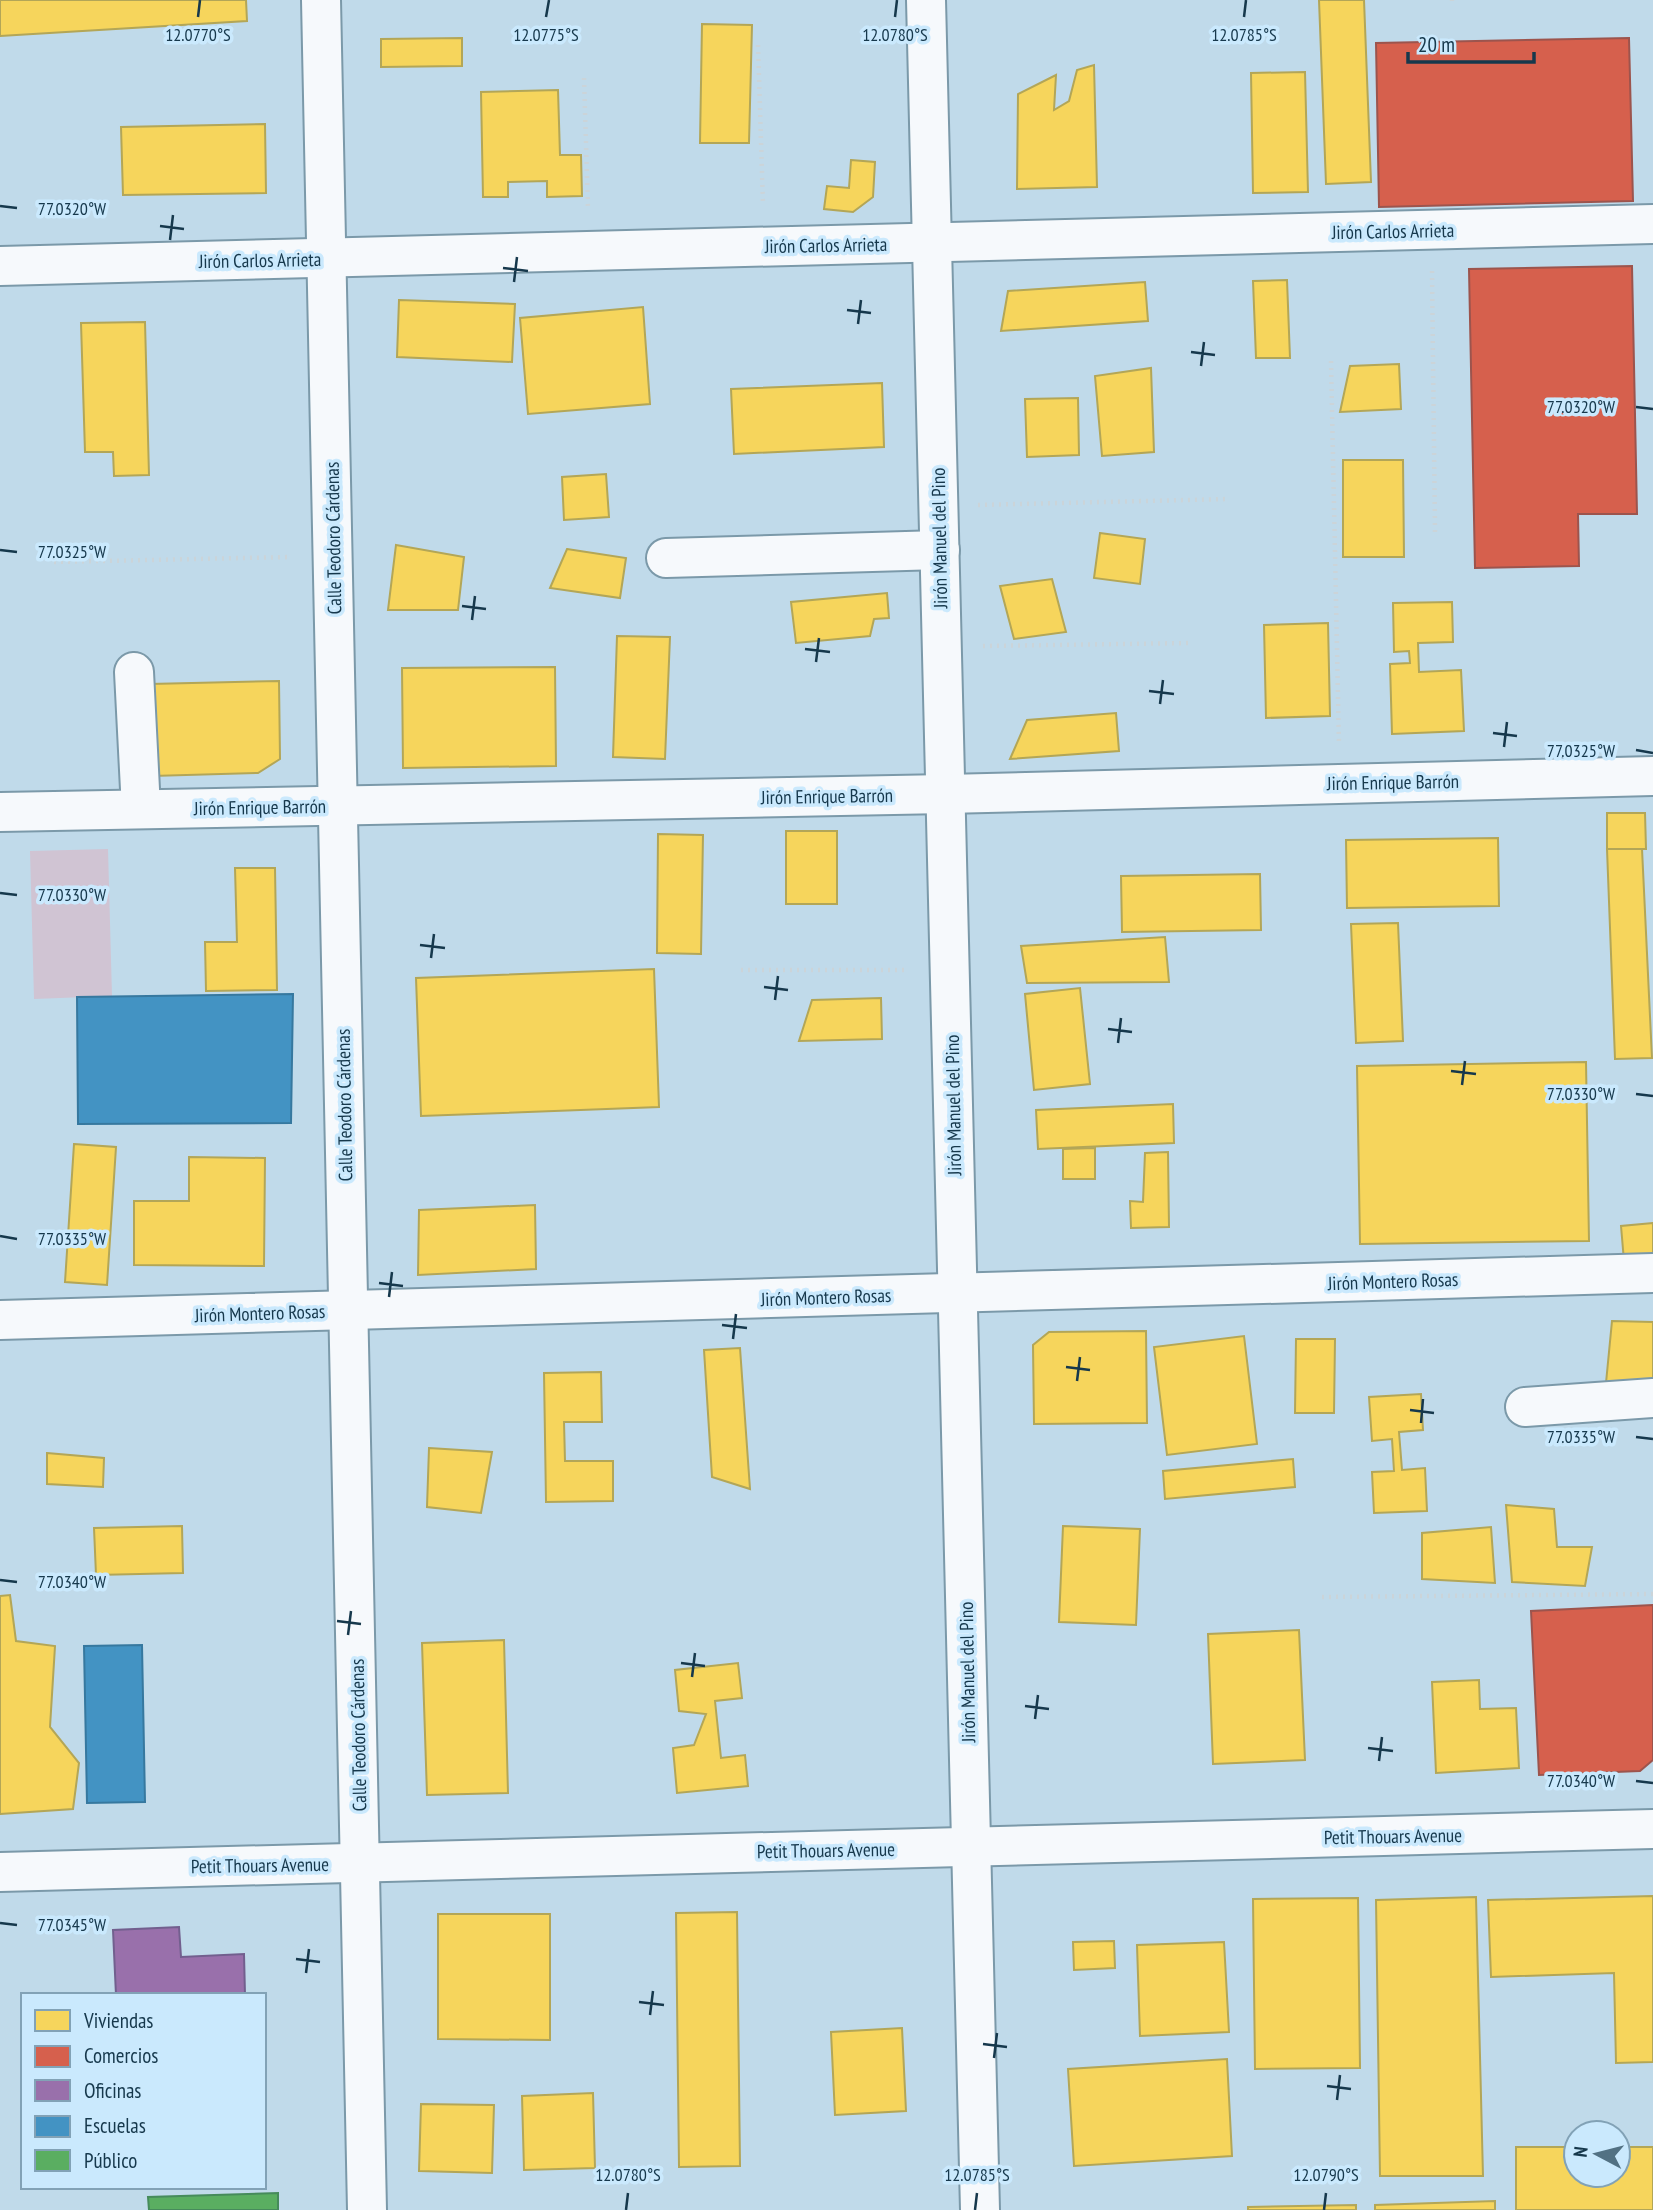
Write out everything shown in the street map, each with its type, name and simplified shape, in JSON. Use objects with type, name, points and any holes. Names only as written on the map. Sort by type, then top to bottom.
[{"type":"street","name":"Calle Teodoro Cárdenas","points":[[321,0],[368,2210]]},
{"type":"street","name":"Jirón Manuel del Pino","points":[[926,0],[980,2210]]},
{"type":"street","name":"Jirón Carlos Arrieta","points":[[0,266],[1653,224]]},
{"type":"street","points":[[666,558],[940,550]]},
{"type":"street","points":[[134,672],[141,809]]},
{"type":"street","name":"Jirón Enrique Barrón","points":[[0,812],[1653,776]]},
{"type":"street","name":"Jirón Montero Rosas","points":[[0,1320],[1653,1273]]},
{"type":"street","points":[[1525,1406],[1653,1398]]},
{"type":"street","name":"Petit Thouars Avenue","points":[[0,1872],[1653,1829]]},
{"type":"path","points":[[758,45],[764,247]]},
{"type":"path","points":[[584,78],[590,251]]},
{"type":"path","points":[[1432,230],[1435,532]]},
{"type":"path","points":[[1331,361],[1340,783]]},
{"type":"path","points":[[939,506],[1229,499]]},
{"type":"path","points":[[54,562],[333,556]]},
{"type":"path","points":[[942,646],[1192,643]]},
{"type":"path","points":[[741,970],[950,970]]},
{"type":"path","points":[[1322,1597],[1653,1594]]},
{"type":"shaded area","points":[[108,849],[112,996],[34,999],[30,851]]},
{"type":"building: Viviendas","points":[[0,0],[246,0],[247,21],[0,36]]},
{"type":"building: Viviendas","points":[[1319,0],[1364,0],[1371,182],[1326,184]]},
{"type":"building: Viviendas","points":[[702,24],[752,25],[749,143],[700,143]]},
{"type":"building: Viviendas","points":[[462,38],[462,66],[381,67],[381,39]]},
{"type":"building: Viviendas","points":[[1094,65],[1097,187],[1017,189],[1018,94],[1056,75],[1054,110],[1069,101],[1077,70]]},
{"type":"building: Viviendas","points":[[1305,72],[1308,192],[1253,193],[1251,73]]},
{"type":"building: Viviendas","points":[[558,90],[560,155],[581,155],[582,196],[547,197],[547,181],[508,182],[508,197],[483,197],[481,92]]},
{"type":"building: Viviendas","points":[[265,124],[266,193],[123,195],[121,127]]},
{"type":"building: Viviendas","points":[[851,160],[875,162],[873,197],[853,212],[824,209],[827,186],[849,188]]},
{"type":"building: Viviendas","points":[[1287,280],[1290,358],[1256,358],[1253,281]]},
{"type":"building: Viviendas","points":[[1145,282],[1148,321],[1001,331],[1008,291]]},
{"type":"building: Viviendas","points":[[399,300],[515,304],[512,362],[397,357]]},
{"type":"building: Viviendas","points":[[643,307],[650,404],[528,414],[520,318]]},
{"type":"building: Viviendas","points":[[145,322],[149,475],[114,476],[113,452],[85,452],[81,323]]},
{"type":"building: Viviendas","points":[[1399,364],[1401,409],[1340,412],[1350,366]]},
{"type":"building: Viviendas","points":[[1151,368],[1154,452],[1102,456],[1095,376]]},
{"type":"building: Viviendas","points":[[882,383],[884,447],[734,454],[731,389]]},
{"type":"building: Viviendas","points":[[1078,398],[1079,455],[1027,457],[1025,399]]},
{"type":"building: Viviendas","points":[[1343,460],[1403,460],[1404,557],[1343,557]]},
{"type":"building: Viviendas","points":[[606,474],[609,517],[564,520],[562,477]]},
{"type":"building: Viviendas","points":[[1100,533],[1145,539],[1140,584],[1094,578]]},
{"type":"building: Viviendas","points":[[396,545],[464,557],[458,610],[388,610]]},
{"type":"building: Viviendas","points":[[567,549],[626,558],[620,598],[550,588]]},
{"type":"building: Viviendas","points":[[1052,579],[1066,632],[1014,639],[1000,586]]},
{"type":"building: Viviendas","points":[[887,593],[889,618],[874,619],[870,636],[796,643],[791,602]]},
{"type":"building: Viviendas","points":[[1452,602],[1453,642],[1418,643],[1419,672],[1461,670],[1464,731],[1392,734],[1390,664],[1410,663],[1409,651],[1394,652],[1393,603]]},
{"type":"building: Viviendas","points":[[1328,623],[1330,716],[1266,718],[1264,625]]},
{"type":"building: Viviendas","points":[[617,636],[670,637],[665,759],[613,757]]},
{"type":"building: Viviendas","points":[[555,667],[556,766],[403,768],[402,668]]},
{"type":"building: Viviendas","points":[[279,681],[280,759],[258,773],[152,776],[150,684]]},
{"type":"building: Viviendas","points":[[1116,713],[1119,751],[1010,759],[1027,720]]},
{"type":"building: Viviendas","points":[[1607,813],[1645,813],[1646,849],[1607,849]]},
{"type":"building: Viviendas","points":[[786,831],[837,831],[837,904],[786,904]]},
{"type":"building: Viviendas","points":[[658,834],[703,835],[701,954],[657,953]]},
{"type":"building: Viviendas","points":[[1498,838],[1499,906],[1347,908],[1346,840]]},
{"type":"building: Viviendas","points":[[1607,849],[1642,849],[1652,1058],[1615,1059]]},
{"type":"building: Viviendas","points":[[235,868],[275,868],[277,990],[206,991],[205,942],[237,942]]},
{"type":"building: Viviendas","points":[[1260,874],[1261,930],[1122,932],[1121,876]]},
{"type":"building: Viviendas","points":[[1398,923],[1403,1041],[1356,1043],[1351,924]]},
{"type":"building: Viviendas","points":[[1165,937],[1169,982],[1027,983],[1021,946]]},
{"type":"building: Viviendas","points":[[654,969],[659,1107],[421,1116],[416,978]]},
{"type":"building: Viviendas","points":[[1080,988],[1090,1084],[1034,1090],[1025,994]]},
{"type":"building: Viviendas","points":[[881,998],[882,1039],[799,1041],[812,1000]]},
{"type":"building: Viviendas","points":[[1586,1062],[1589,1241],[1360,1244],[1357,1066]]},
{"type":"building: Viviendas","points":[[1173,1104],[1174,1143],[1038,1149],[1036,1110]]},
{"type":"building: Viviendas","points":[[74,1144],[116,1147],[107,1285],[65,1282]]},
{"type":"building: Viviendas","points":[[1095,1148],[1095,1179],[1063,1179],[1063,1149]]},
{"type":"building: Viviendas","points":[[1168,1152],[1169,1227],[1131,1228],[1130,1201],[1143,1202],[1145,1153]]},
{"type":"building: Viviendas","points":[[189,1157],[265,1158],[264,1266],[134,1265],[134,1201],[189,1201]]},
{"type":"building: Viviendas","points":[[535,1205],[536,1269],[418,1275],[419,1210]]},
{"type":"building: Viviendas","points":[[1653,1223],[1653,1259],[1624,1261],[1621,1226]]},
{"type":"building: Viviendas","points":[[1612,1321],[1653,1322],[1653,1383],[1606,1383]]},
{"type":"building: Viviendas","points":[[1146,1331],[1147,1423],[1034,1424],[1033,1345],[1049,1332]]},
{"type":"building: Viviendas","points":[[1244,1336],[1257,1444],[1167,1455],[1154,1347]]},
{"type":"building: Viviendas","points":[[1296,1339],[1335,1339],[1334,1413],[1295,1413]]},
{"type":"building: Viviendas","points":[[740,1348],[750,1489],[712,1477],[704,1350]]},
{"type":"building: Viviendas","points":[[601,1372],[602,1422],[564,1422],[565,1461],[613,1461],[613,1501],[546,1502],[544,1373]]},
{"type":"building: Viviendas","points":[[1421,1394],[1423,1430],[1399,1432],[1402,1470],[1425,1468],[1427,1511],[1374,1513],[1372,1472],[1394,1471],[1392,1439],[1372,1441],[1369,1397]]},
{"type":"building: Viviendas","points":[[429,1448],[492,1452],[481,1513],[427,1507]]},
{"type":"building: Viviendas","points":[[47,1453],[104,1458],[103,1487],[47,1484]]},
{"type":"building: Viviendas","points":[[1293,1459],[1295,1487],[1165,1499],[1163,1471]]},
{"type":"building: Viviendas","points":[[1506,1505],[1554,1509],[1557,1547],[1592,1547],[1585,1586],[1512,1582]]},
{"type":"building: Viviendas","points":[[182,1526],[183,1573],[96,1575],[94,1528]]},
{"type":"building: Viviendas","points":[[1063,1526],[1140,1529],[1136,1625],[1059,1622]]},
{"type":"building: Viviendas","points":[[1491,1527],[1495,1583],[1422,1579],[1422,1533]]},
{"type":"building: Viviendas","points":[[10,1595],[16,1641],[55,1646],[50,1727],[79,1763],[73,1809],[0,1814],[0,1596]]},
{"type":"building: Viviendas","points":[[1299,1630],[1305,1760],[1213,1764],[1208,1634]]},
{"type":"building: Viviendas","points":[[504,1640],[508,1793],[427,1795],[422,1643]]},
{"type":"building: Viviendas","points":[[738,1663],[742,1698],[715,1701],[721,1758],[745,1755],[748,1786],[677,1793],[673,1748],[694,1745],[706,1714],[679,1711],[675,1670]]},
{"type":"building: Viviendas","points":[[1479,1680],[1480,1709],[1516,1708],[1519,1768],[1436,1773],[1432,1682]]},
{"type":"building: Viviendas","points":[[1653,1896],[1653,2062],[1616,2063],[1614,1973],[1491,1977],[1488,1900]]},
{"type":"building: Viviendas","points":[[1476,1897],[1483,2176],[1380,2176],[1376,1900]]},
{"type":"building: Viviendas","points":[[1358,1898],[1360,2068],[1255,2069],[1253,1899]]},
{"type":"building: Viviendas","points":[[737,1912],[740,2166],[679,2167],[676,1913]]},
{"type":"building: Viviendas","points":[[438,1914],[550,1914],[550,2040],[438,2039]]},
{"type":"building: Viviendas","points":[[1114,1941],[1115,1968],[1074,1970],[1073,1942]]},
{"type":"building: Viviendas","points":[[1224,1942],[1229,2032],[1140,2036],[1137,1945]]},
{"type":"building: Viviendas","points":[[902,2028],[906,2111],[835,2115],[831,2032]]},
{"type":"building: Viviendas","points":[[1227,2059],[1232,2156],[1074,2166],[1068,2069]]},
{"type":"building: Viviendas","points":[[593,2093],[595,2168],[524,2170],[522,2096]]},
{"type":"building: Viviendas","points":[[421,2104],[494,2105],[492,2173],[419,2171]]},
{"type":"building: Viviendas","points":[[1516,2147],[1562,2147],[1562,2189],[1632,2189],[1632,2147],[1653,2147],[1653,2210],[1516,2210]]},
{"type":"building: Viviendas","points":[[1495,2201],[1495,2210],[1375,2210],[1375,2205]]},
{"type":"building: Viviendas","points":[[1356,2205],[1356,2210],[1248,2210],[1248,2207]]},
{"type":"building: Comercios","points":[[1629,38],[1633,201],[1379,207],[1376,43]]},
{"type":"building: Comercios","points":[[1632,266],[1637,514],[1578,514],[1579,566],[1475,568],[1469,269]]},
{"type":"building: Comercios","points":[[1653,1605],[1653,1760],[1640,1771],[1539,1775],[1531,1611]]},
{"type":"building: Oficinas","points":[[179,1927],[181,1957],[244,1954],[245,1993],[116,1993],[113,1930]]},
{"type":"building: Escuelas","points":[[293,994],[291,1123],[78,1124],[77,997]]},
{"type":"building: Escuelas","points":[[142,1645],[145,1802],[87,1803],[84,1646]]},
{"type":"building: Público","points":[[278,2193],[278,2210],[149,2210],[148,2197]]}]
